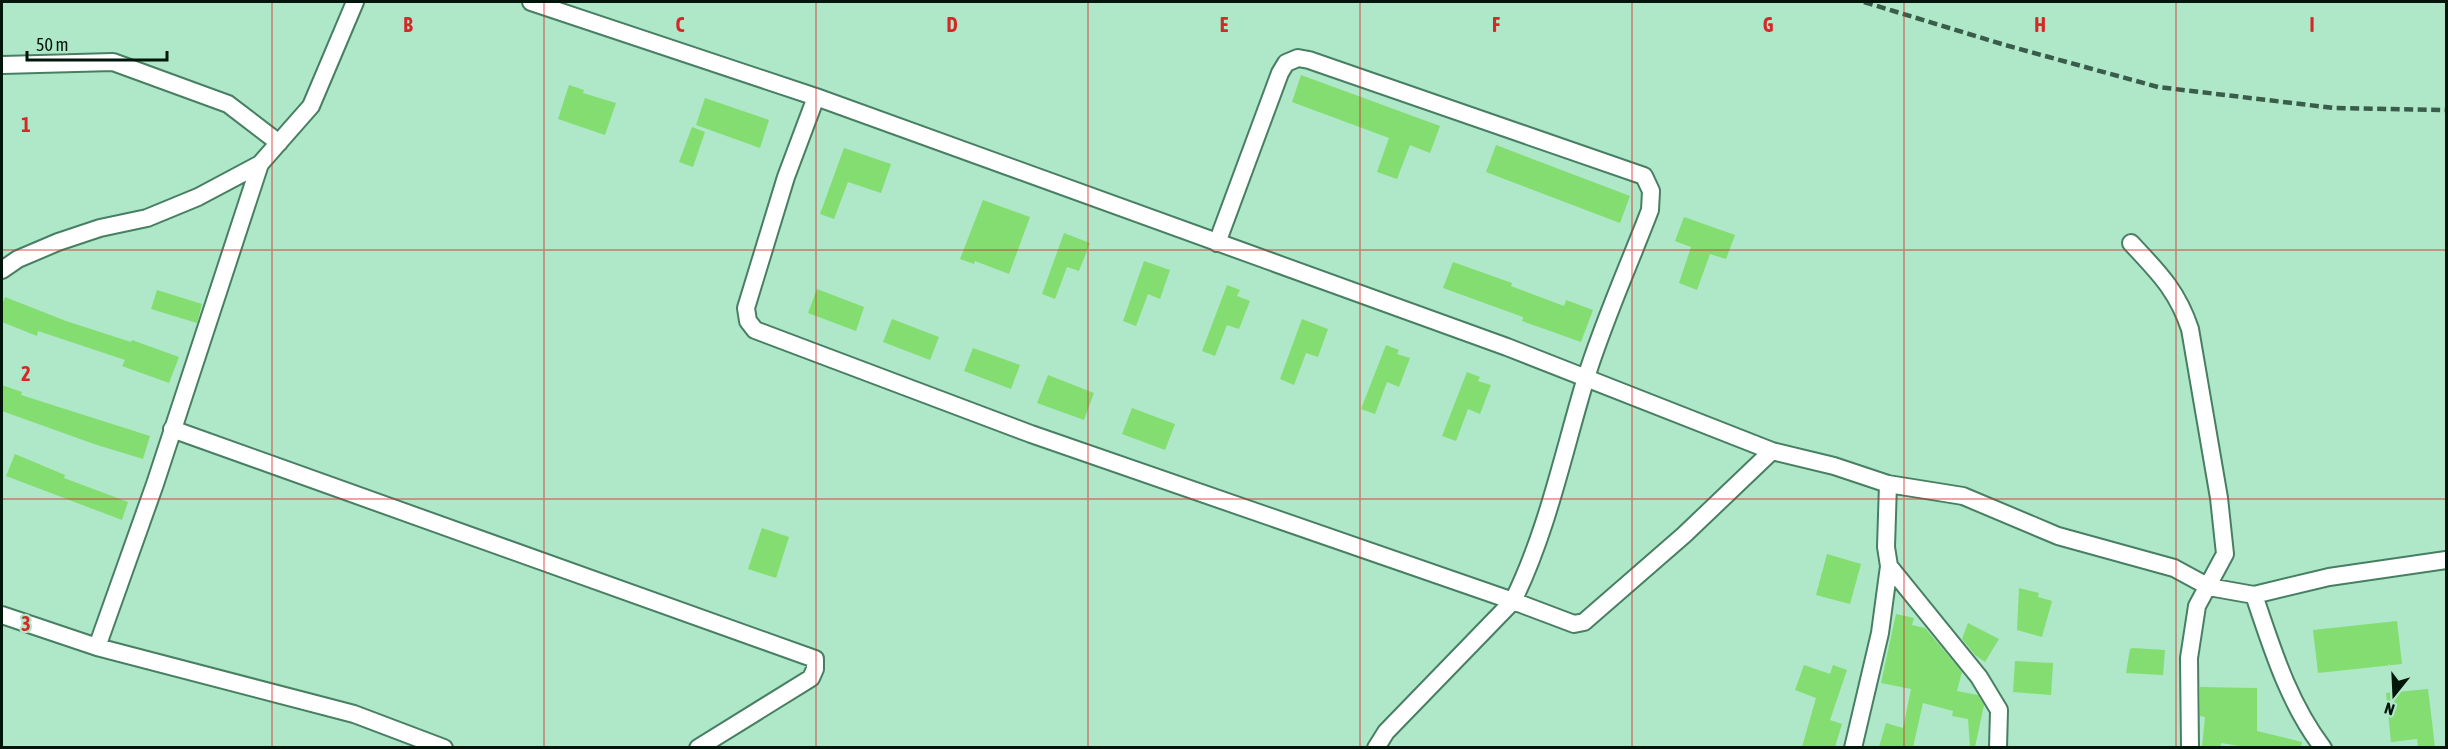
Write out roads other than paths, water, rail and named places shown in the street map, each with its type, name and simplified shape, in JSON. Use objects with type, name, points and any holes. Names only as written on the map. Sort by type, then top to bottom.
[{"type":"street","points":[[2,270],[18,259],[58,242],[100,228],[147,218],[198,197],[260,164],[311,106],[355,2]]},
{"type":"street","points":[[531,2],[816,97],[1507,347],[1772,451],[1834,466],[1888,484],[1963,496],[2058,536],[2174,568],[2209,588],[2254,595],[2329,577],[2446,560]]},
{"type":"street","points":[[1216,243],[1281,73],[1286,63],[1298,58],[1644,176],[1651,191],[1650,210],[1586,378],[1531,558],[1513,601],[1386,732],[1376,747]]},
{"type":"street","points":[[2,65],[113,62],[228,104],[279,143]]},
{"type":"street","points":[[816,97],[786,177],[746,309],[748,321],[755,330],[1031,434],[1574,624],[1584,622],[1684,535],[1772,451]]},
{"type":"street","points":[[98,647],[260,164]]},
{"type":"street","points":[[2131,243],[2168,283],[2182,304],[2190,328],[2219,498],[2225,554],[2209,588],[2197,606],[2189,658],[2190,747]]},
{"type":"street","points":[[172,429],[815,659],[815,669],[811,678],[698,747]]},
{"type":"street","points":[[1852,747],[1880,633],[1889,566],[1886,547],[1888,484]]},
{"type":"street","points":[[1889,566],[1984,685],[1999,710],[1998,747]]},
{"type":"street","points":[[2254,595],[2279,669],[2309,730],[2323,747]]},
{"type":"street","points":[[2,615],[98,647],[354,714],[444,747]]},
{"type":"railway","points":[[1864,2],[2005,45],[2158,87],[2334,108],[2446,110]]}]
